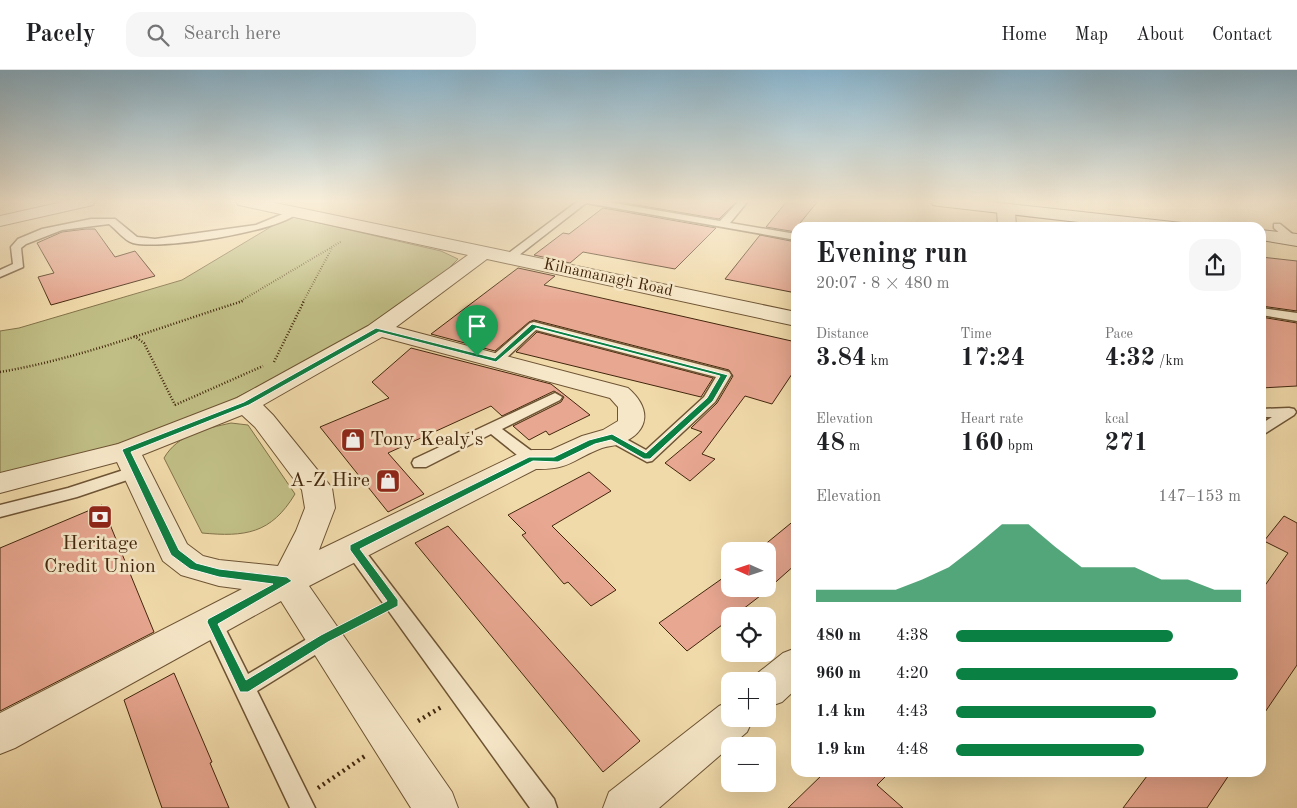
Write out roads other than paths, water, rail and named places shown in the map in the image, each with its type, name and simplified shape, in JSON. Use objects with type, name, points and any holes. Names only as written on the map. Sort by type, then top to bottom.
[{"type":"street","name":"Kilnamanagh Road","points":[[409,235],[791,318]]},
{"type":"street","points":[[0,483],[131,461],[187,428],[246,404],[378,329],[484,252]]},
{"type":"street","points":[[0,734],[287,581],[532,458],[555,460],[592,442],[612,437],[630,425],[634,413],[630,402],[619,393],[378,329]]},
{"type":"street","points":[[246,404],[264,422],[317,488],[320,508],[312,531],[287,581]]},
{"type":"street","points":[[131,461],[175,552],[193,566],[219,573],[287,581]]},
{"type":"street","points":[[287,581],[436,808]]},
{"type":"street","points":[[776,682],[791,669]]},
{"type":"street","points":[[625,808],[723,727]]},
{"type":"lane","points":[[0,274],[19,265],[16,247],[23,240],[33,235]]},
{"type":"lane","points":[[129,235],[134,240],[155,242],[203,235]]},
{"type":"lane","points":[[510,258],[539,235]]},
{"type":"lane","points":[[1266,312],[1297,317]]},
{"type":"lane","points":[[496,360],[534,326],[724,375],[710,399],[647,457],[612,437]]},
{"type":"lane","points":[[420,463],[554,397]]},
{"type":"lane","points":[[1266,412],[1293,409]]},
{"type":"lane","points":[[1266,428],[1293,409]]},
{"type":"lane","points":[[492,428],[532,458]]},
{"type":"lane","points":[[0,510],[71,493],[131,461]]},
{"type":"lane","points":[[354,548],[545,808]]},
{"type":"lane","points":[[212,622],[303,808]]},
{"type":"lane","points":[[244,688],[324,639]]},
{"type":"place","name":"Tony Kealy's","points":[[353,440]]},
{"type":"place","name":"A-Z Hire","points":[[388,481]]},
{"type":"place","name":"Heritage Credit Union","points":[[100,517]]}]
